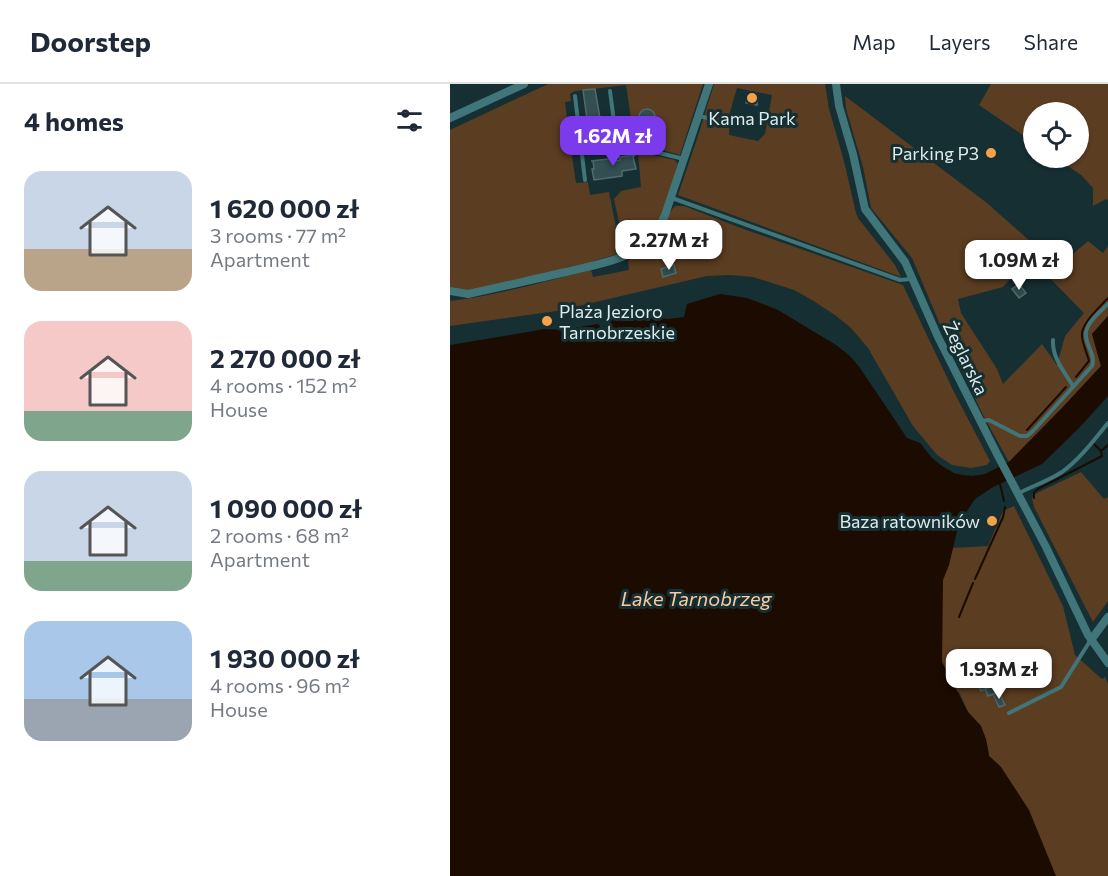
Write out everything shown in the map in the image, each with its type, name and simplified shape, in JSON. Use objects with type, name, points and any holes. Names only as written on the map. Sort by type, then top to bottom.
[{"type":"street","points":[[450,118],[524,84]]},
{"type":"street","points":[[450,291],[468,294],[589,267],[624,255],[649,242],[662,224],[672,198],[709,84]]},
{"type":"street","name":"Żeglarska","points":[[836,84],[841,114],[853,154],[865,209],[904,262],[938,337],[1091,640],[1108,663]]},
{"type":"street","points":[[1091,640],[1108,616]]},
{"type":"lane","points":[[610,91],[617,146]]},
{"type":"lane","points":[[575,96],[585,180]]},
{"type":"lane","points":[[699,116],[736,125]]},
{"type":"lane","points":[[581,141],[646,150],[685,159]]},
{"type":"lane","points":[[672,198],[900,280],[912,279]]},
{"type":"lane","points":[[981,422],[989,420],[1020,436],[1027,436],[1033,431],[1089,369],[1093,362],[1093,355],[1086,335],[1087,330],[1108,304]]},
{"type":"lane","points":[[1053,339],[1053,353],[1073,386]]},
{"type":"lane","points":[[1016,490],[1045,481],[1060,473],[1075,461],[1108,423]]},
{"type":"lane","points":[[1009,713],[1060,687],[1091,640]]},
{"type":"shaded area","points":[[548,84],[703,84],[680,155],[630,144],[630,141],[651,124],[643,124],[626,143],[621,142],[622,129],[632,126],[626,85],[575,91],[570,94],[571,101],[565,102],[569,135],[575,134],[577,148],[571,149],[576,183],[588,182],[590,195],[609,192],[621,253],[588,264],[471,291],[450,288],[450,130]]},
{"type":"shaded area","points":[[714,84],[825,84],[829,109],[856,213],[895,265],[901,277],[678,195]],"holes":[[[737,88],[772,95],[765,134],[758,141],[729,135],[730,112]]]},
{"type":"shaded area","points":[[991,84],[1108,84],[1108,200],[1093,206],[1093,188],[1071,168],[1089,168],[1089,102],[1023,102],[1023,135],[979,105]]},
{"type":"shaded area","points":[[845,96],[987,203],[1055,261],[1058,267],[1088,241],[1103,253],[1108,246],[1108,316],[1092,334],[1101,366],[1009,462],[983,415],[912,258],[871,208],[863,167],[846,109]],"holes":[[[1030,258],[1084,313],[1065,336],[1057,365],[1042,344],[1003,384],[997,369],[961,313],[958,299],[1003,287]]]},
{"type":"shaded area","points":[[638,152],[675,160],[678,164],[667,202],[655,229],[645,241],[625,251],[614,199],[621,191],[641,187]]},
{"type":"shaded area","points":[[675,206],[684,206],[903,285],[990,461],[987,465],[971,468],[952,465],[937,455],[913,426],[868,348],[851,328],[835,315],[794,290],[753,277],[707,276],[557,311],[450,326],[450,301],[503,292],[591,270],[593,277],[629,270],[628,261],[656,241]]},
{"type":"shaded area","points":[[1081,472],[1104,499],[1108,497],[1108,601],[1093,622],[1034,507],[1032,498],[1035,494]]},
{"type":"shaded area","points":[[1014,506],[1063,606],[1075,655],[1102,679],[1105,677],[1108,684],[1108,876],[1038,876],[1001,767],[989,756],[981,726],[968,712],[959,692],[949,688],[918,581],[949,565],[952,548],[988,546],[1003,511]]},
{"type":"water","name":"Lake Tarnobrzeg","points":[[720,294],[747,298],[778,310],[836,345],[860,368],[907,438],[920,443],[932,458],[954,473],[973,476],[985,474],[1009,462],[1101,366],[1092,334],[1108,316],[1108,396],[1042,464],[993,487],[975,499],[959,523],[943,580],[942,662],[968,712],[981,726],[989,756],[1001,767],[1029,810],[1056,876],[450,876],[450,345],[545,329],[563,330],[598,324],[603,338],[608,338],[609,323],[621,314],[668,319],[684,317],[687,304]]},
{"type":"building","points":[[595,89],[601,124],[588,126],[583,90]]},
{"type":"building","points":[[751,92],[756,93],[758,97],[757,105],[746,103]]},
{"type":"building","points":[[647,109],[655,117],[647,125],[639,117]]},
{"type":"building","points":[[647,128],[653,130],[655,136],[653,142],[647,144],[641,142],[639,136],[641,130]]},
{"type":"building","points":[[635,155],[633,157],[636,169],[622,171],[622,176],[594,180],[593,161],[591,161],[616,158],[616,161],[620,160],[619,157]]},
{"type":"building","points":[[674,265],[676,273],[663,277],[661,269]]},
{"type":"building","points":[[1019,284],[1026,293],[1019,298],[1012,289]]},
{"type":"building","points":[[992,675],[996,684],[981,691],[977,682]]},
{"type":"building","points":[[999,683],[1000,686],[997,687],[999,692],[988,696],[985,689]]},
{"type":"building","points":[[999,692],[1005,705],[999,707],[993,694]]},
{"type":"waterway","points":[[1076,377],[1089,361],[1082,337],[1084,327],[1108,298]]},
{"type":"waterway","points":[[1027,430],[1066,387]]},
{"type":"waterway","points":[[1034,498],[1034,492],[1038,489],[1102,456],[1101,451],[1094,444]]},
{"type":"waterway","points":[[1101,451],[1108,445]]},
{"type":"waterway","points":[[1000,484],[1004,501]]},
{"type":"waterway","points":[[975,579],[1003,517],[1005,507]]},
{"type":"waterway","points":[[959,617],[973,583]]},
{"type":"place","name":"Kama Park","points":[[752,98]]},
{"type":"place","name":"Parking P3","points":[[991,153]]},
{"type":"place","name":"Plaża Jezioro Tarnobrzeskie","points":[[547,321]]},
{"type":"place","name":"Baza ratowników","points":[[992,521]]}]
